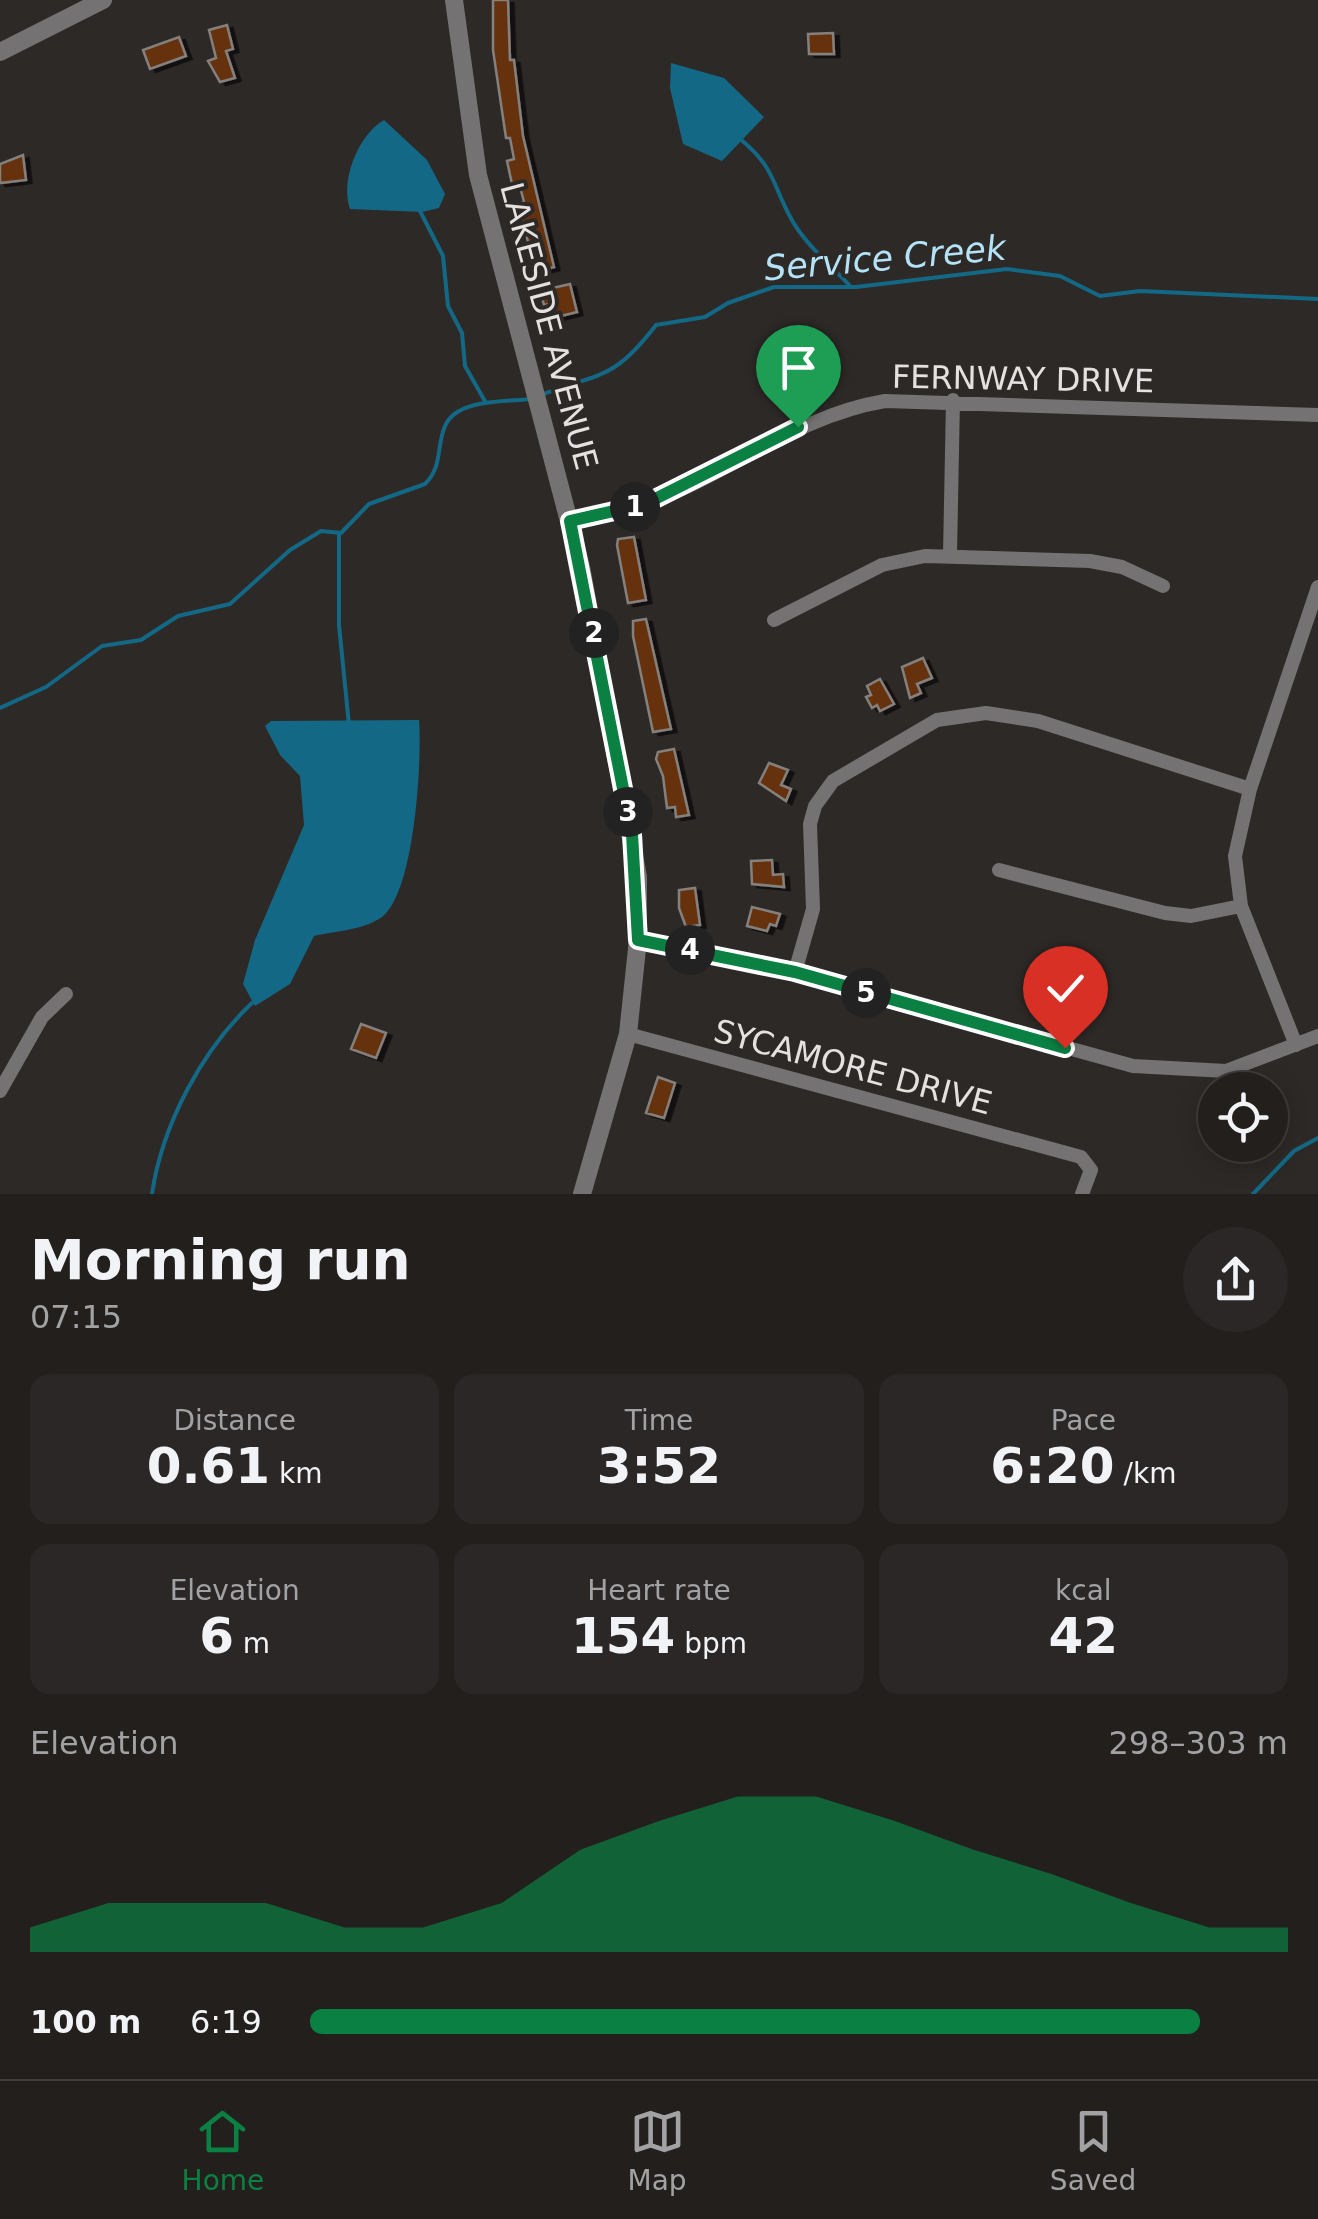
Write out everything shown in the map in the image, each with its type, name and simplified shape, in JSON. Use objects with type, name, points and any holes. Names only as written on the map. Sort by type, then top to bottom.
[{"type":"street","points":[[0,52],[104,0]]},
{"type":"street","name":"LAKESIDE AVENUE","points":[[454,0],[478,175],[570,521],[632,834],[638,940],[628,1034],[582,1194]]},
{"type":"street","points":[[950,556],[954,400]]},
{"type":"street","name":"FERNWAY DRIVE","points":[[570,521],[645,504],[826,415],[885,401],[954,400],[1318,415]]},
{"type":"street","points":[[774,620],[882,565],[950,556],[1090,560],[1122,567],[1163,586]]},
{"type":"street","points":[[1296,1045],[1241,906],[1235,856],[1250,789],[1318,587]]},
{"type":"street","points":[[795,972],[813,909],[810,824],[815,806],[833,781],[937,720],[986,713],[1038,720],[1250,789]]},
{"type":"street","points":[[999,870],[1165,913],[1192,916],[1241,906]]},
{"type":"street","points":[[638,940],[795,972],[1132,1066],[1226,1071],[1318,1036]]},
{"type":"street","points":[[2,1082],[42,1016],[66,994]]},
{"type":"street","name":"SYCAMORE DRIVE","points":[[628,1034],[1081,1157],[1091,1170],[1082,1194]]},
{"type":"water","points":[[671,63],[724,78],[764,117],[722,161],[683,144],[670,88]]},
{"type":"water","points":[[384,120],[427,160],[445,194],[439,208],[422,212],[350,209],[347,185],[353,160],[366,136]]},
{"type":"water","points":[[419,720],[414,824],[402,881],[393,903],[382,917],[367,925],[314,936],[290,984],[255,1006],[243,984],[255,940],[304,825],[300,776],[280,755],[265,726],[271,721]]},
{"type":"building","points":[[493,0],[508,0],[510,60],[514,60],[523,136],[554,267],[536,272],[518,204],[524,202],[519,183],[512,184],[507,161],[514,159],[510,138],[506,138],[493,50]]},
{"type":"building","points":[[227,25],[233,49],[226,51],[235,78],[220,82],[208,61],[216,58],[209,30]]},
{"type":"building","points":[[833,33],[834,54],[809,54],[808,34]]},
{"type":"building","points":[[179,37],[186,56],[150,69],[143,50]]},
{"type":"building","points":[[23,155],[26,180],[0,183],[0,164]]},
{"type":"building","points":[[570,284],[577,312],[557,317],[553,303],[544,305],[540,291]]},
{"type":"building","points":[[634,537],[646,600],[628,603],[617,545],[618,539]]},
{"type":"building","points":[[646,619],[671,729],[653,732],[633,636],[633,621]]},
{"type":"building","points":[[923,658],[932,678],[917,684],[921,693],[910,698],[902,667]]},
{"type":"building","points":[[880,679],[894,704],[880,711],[877,705],[872,708],[866,697],[871,695],[867,686]]},
{"type":"building","points":[[674,749],[689,815],[676,817],[675,807],[667,808],[663,776],[656,759],[658,752]]},
{"type":"building","points":[[769,763],[788,770],[781,785],[791,789],[786,801],[759,783]]},
{"type":"building","points":[[772,860],[773,875],[783,874],[784,887],[752,884],[751,861]]},
{"type":"building","points":[[695,888],[700,925],[686,927],[679,908],[679,890]]},
{"type":"building","points":[[752,907],[780,914],[776,926],[770,924],[767,931],[747,926]]},
{"type":"building","points":[[361,1024],[386,1033],[376,1058],[351,1049]]},
{"type":"building","points":[[658,1077],[675,1083],[664,1118],[646,1113]]},
{"type":"waterway","points":[[739,138],[767,168],[799,231],[851,287]]},
{"type":"waterway","points":[[419,209],[443,256],[448,306],[462,333],[465,366],[486,403]]},
{"type":"waterway","name":"Service Creek","points":[[541,395],[617,366],[656,325],[705,317],[728,303],[774,287],[856,287],[1007,269],[1060,276],[1100,296],[1140,291],[1318,299]]},
{"type":"waterway","name":"Service Creek","points":[[0,708],[46,687],[102,646],[141,640],[178,616],[230,604],[290,550],[321,531],[341,533],[369,504],[425,484],[437,463],[445,426],[460,410],[484,403],[532,399]]},
{"type":"waterway","points":[[339,533],[339,625],[349,725]]},
{"type":"waterway","points":[[152,1194],[165,1142],[187,1090],[217,1043],[252,1003]]},
{"type":"waterway","points":[[1253,1194],[1294,1151],[1318,1138]]},
{"type":"route","points":[[798,427],[645,504],[570,521],[632,834],[638,877],[638,940],[795,972],[1065,1048]]}]
